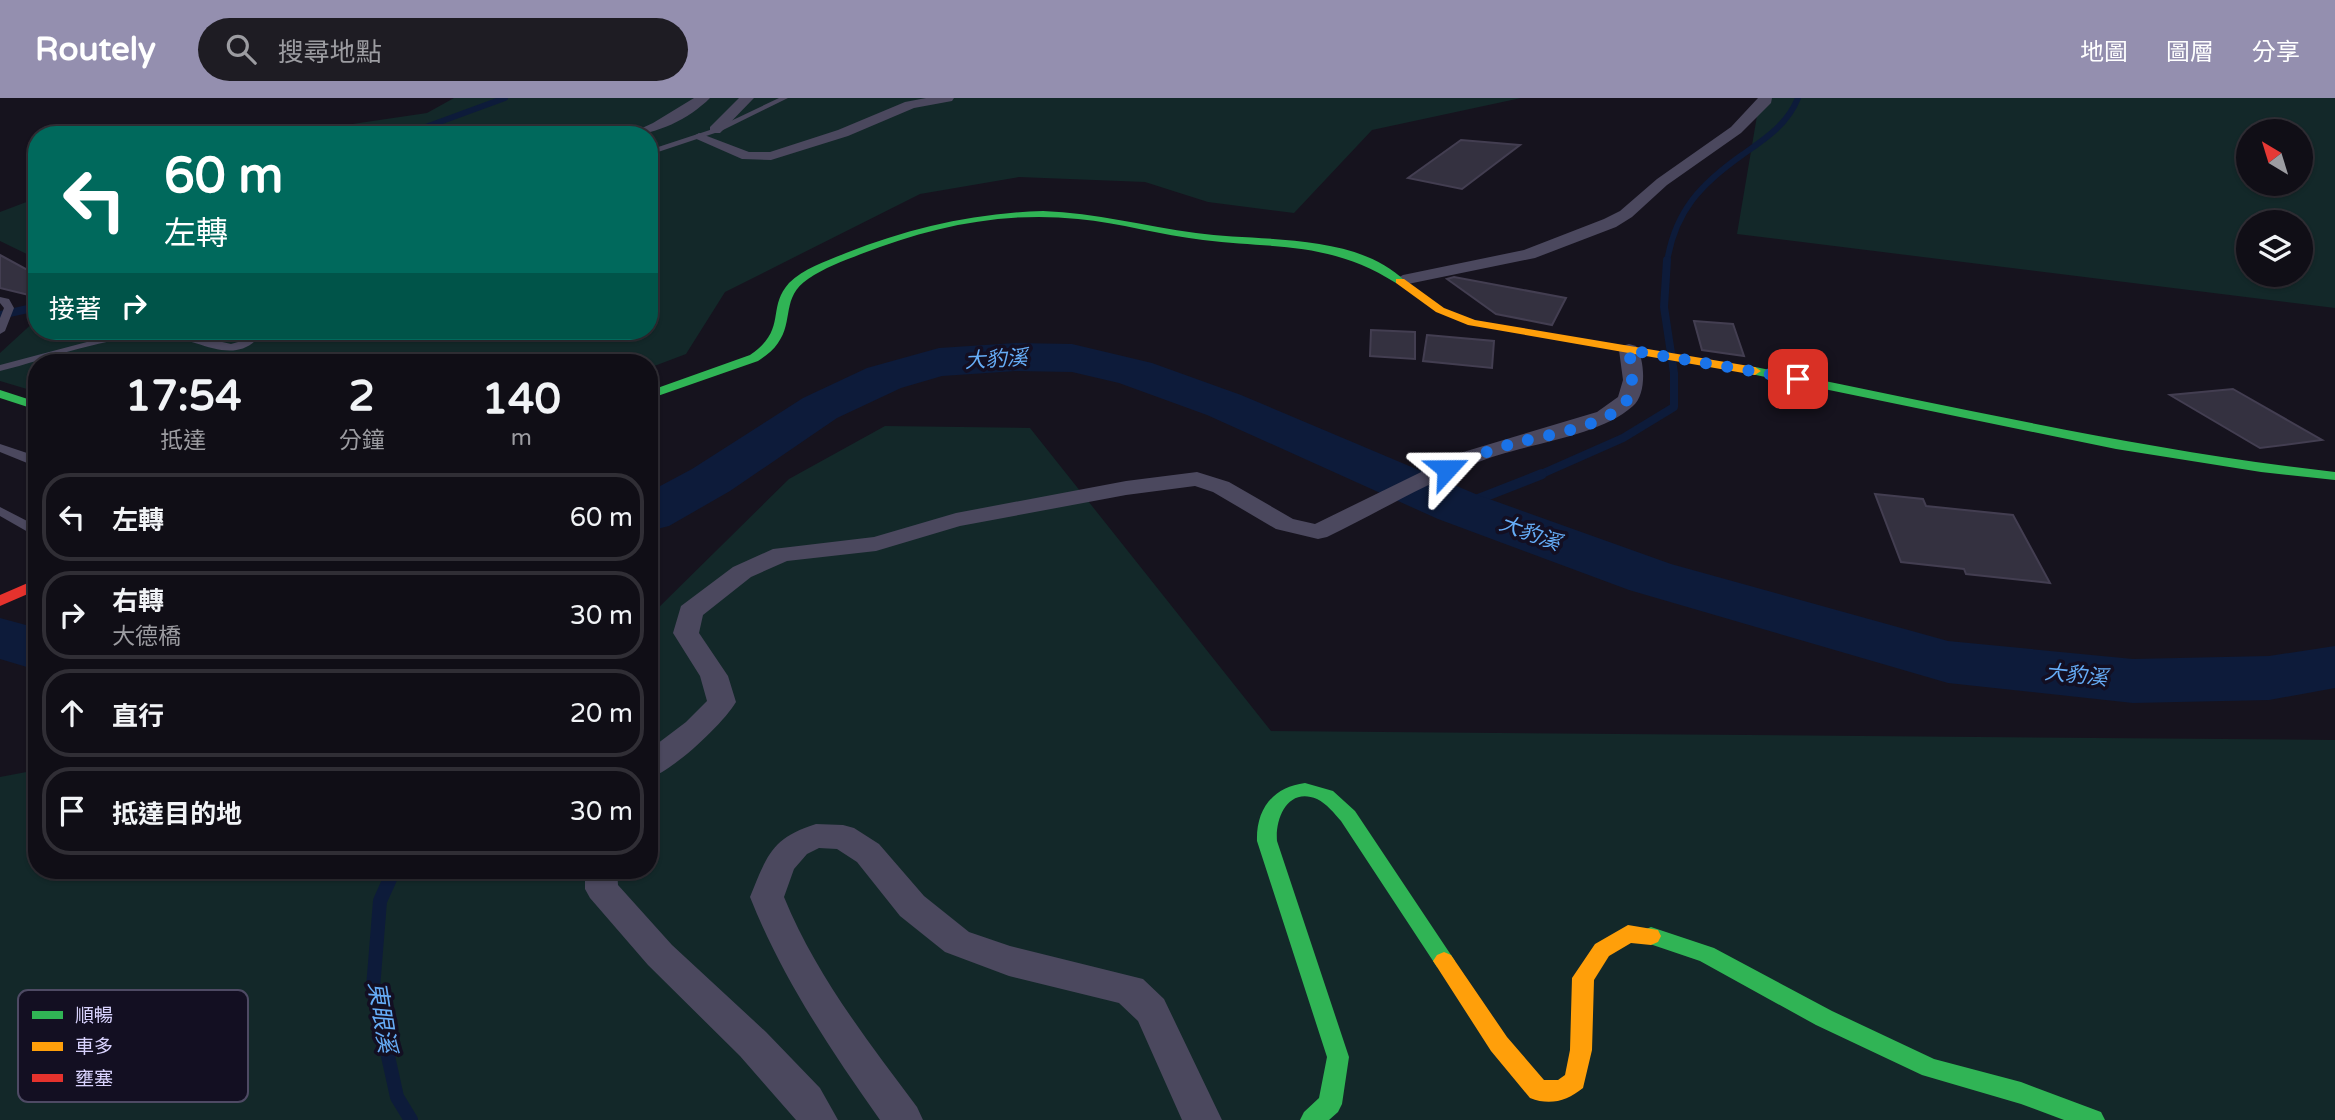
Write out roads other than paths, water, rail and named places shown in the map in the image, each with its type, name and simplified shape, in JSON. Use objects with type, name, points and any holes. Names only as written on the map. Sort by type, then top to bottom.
[{"type":"street","points":[[658,126],[703,98]]},
{"type":"street","points":[[715,130],[747,98]]},
{"type":"street","points":[[699,137],[747,156],[771,156],[843,133],[910,105],[947,98]]},
{"type":"street","points":[[1403,280],[1529,254],[1610,223],[1626,214],[1662,182],[1737,130],[1764,103],[1765,98]]},
{"type":"street","points":[[658,392],[754,358],[768,349],[776,336],[779,310],[786,292],[799,280],[825,266],[925,227],[997,217],[1066,216],[1115,220],[1198,237],[1333,249],[1378,265],[1403,280],[1432,307],[1455,319],[1798,379],[2185,458],[2280,472],[2335,476]]},
{"type":"street","points":[[658,759],[708,721],[722,702],[714,676],[686,633],[690,612],[742,572],[782,554],[876,544],[956,520],[1126,488],[1197,479],[1221,487],[1285,524],[1318,532],[1468,458],[1605,417],[1628,400],[1633,380],[1629,350]]},
{"type":"street","points":[[0,394],[28,403]]},
{"type":"street","points":[[0,601],[28,588]]},
{"type":"street","points":[[1312,1120],[1330,1104],[1338,1057],[1272,858],[1266,830],[1272,806],[1284,794],[1307,789],[1329,798],[1348,816],[1499,1044],[1538,1091],[1562,1091],[1575,1081],[1581,1050],[1583,978],[1602,950],[1628,934],[1660,937],[1707,954],[1824,1018],[1930,1069],[2021,1093],[2093,1120]]},
{"type":"street","points":[[903,1120],[831,1021],[779,927],[767,897],[780,863],[796,845],[816,836],[843,837],[869,853],[912,906],[957,942],[1009,961],[1130,990],[1151,1010],[1202,1120]]},
{"type":"street","points":[[601,879],[602,889],[660,955],[761,1054],[806,1101],[818,1120]]},
{"type":"lane","points":[[658,150],[699,137],[784,98]]},
{"type":"lane","points":[[0,300],[6,301],[9,308],[1,330]]},
{"type":"lane","points":[[59,354],[119,340]]},
{"type":"lane","points":[[200,340],[225,348],[240,346],[250,340]]},
{"type":"lane","points":[[0,368],[28,361]]},
{"type":"lane","points":[[0,449],[28,457]]},
{"type":"lane","points":[[0,511],[28,526]]},
{"type":"waterway","points":[[429,126],[505,98]]},
{"type":"waterway","points":[[1667,262],[1676,228],[1692,200],[1727,166],[1775,131],[1798,98]]},
{"type":"waterway","points":[[1538,476],[1623,438],[1674,407],[1674,373],[1664,307],[1667,260]]},
{"type":"waterway","points":[[0,315],[28,309]]},
{"type":"waterway","name":"大豹溪","points":[[658,509],[711,480],[820,408],[884,378],[939,362],[1016,357],[1072,358],[1135,373],[1224,405],[1458,507],[1650,577],[1948,662],[2133,681],[2269,678],[2335,667]]},
{"type":"waterway","points":[[1538,476],[1542,474]]},
{"type":"waterway","points":[[1458,507],[1538,476]]},
{"type":"waterway","name":"大豹溪","points":[[0,638],[28,646]]},
{"type":"waterway","name":"東眼溪","points":[[390,879],[380,901],[373,988],[397,1097],[411,1120]]}]
